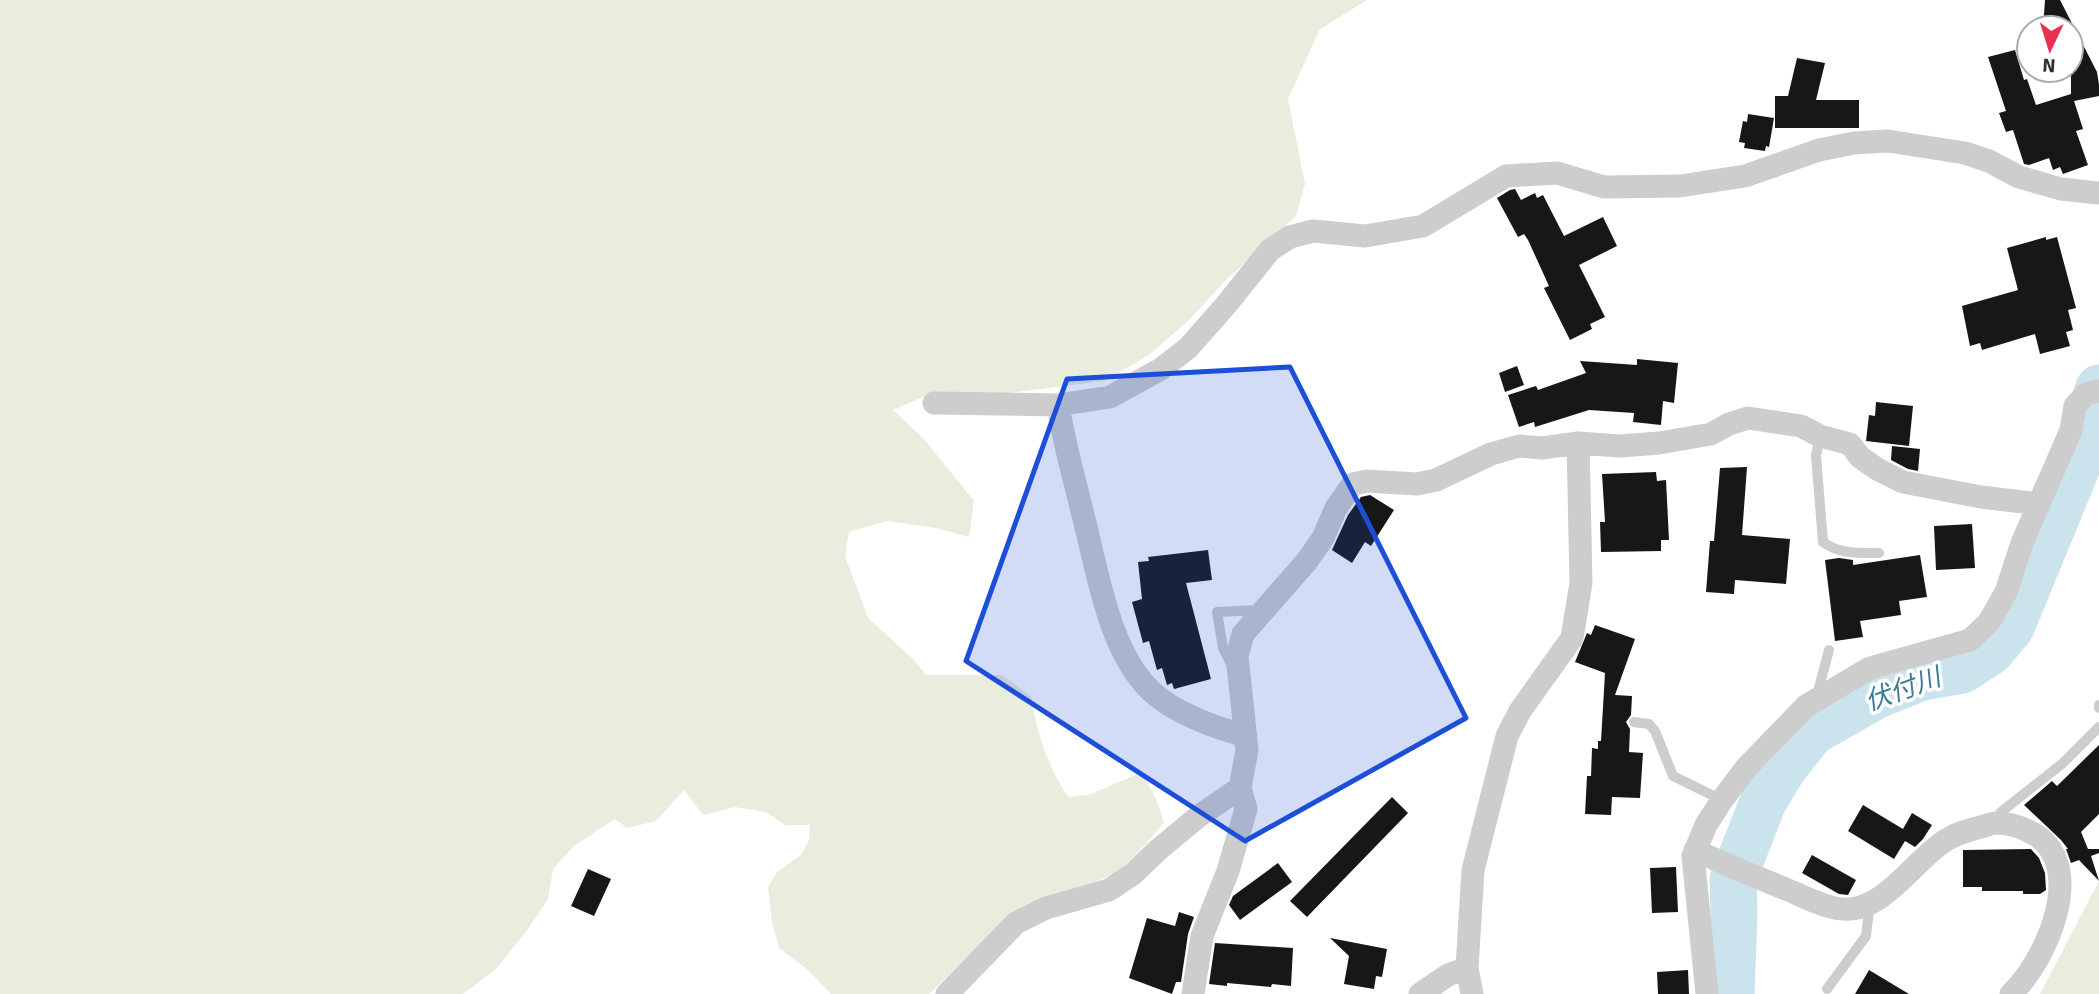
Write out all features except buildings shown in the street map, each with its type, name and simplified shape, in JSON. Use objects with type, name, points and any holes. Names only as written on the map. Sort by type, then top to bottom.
[{"type":"street","points":[[933,402],[1058,405],[1110,397],[1161,369],[1188,348],[1270,250],[1290,237],[1313,231],[1365,236],[1423,226],[1506,176],[1558,173],[1604,187],[1680,186],[1745,176],[1819,150],[1854,143],[1888,141],[1965,153],[1989,161],[2019,177],[2061,189],[2099,193]]},
{"type":"street","points":[[1707,994],[1693,856],[1706,825],[1722,800],[1762,750],[1816,699],[1870,668],[1970,640],[1989,622],[2006,592],[2022,543],[2071,430],[2075,406],[2093,393]]},
{"type":"street","points":[[1058,405],[1064,443],[1099,579],[1113,626],[1129,663],[1151,691],[1212,727],[1246,736]]},
{"type":"street","points":[[1194,994],[1202,936],[1242,829],[1246,809],[1240,788],[1247,750],[1237,656],[1242,634],[1307,561],[1323,538],[1336,508],[1353,484],[1367,481],[1417,484],[1436,480],[1491,454],[1519,446],[1542,448],[1578,443],[1620,446],[1659,443],[1711,434],[1748,418],[1801,426],[1820,436],[1850,444],[1869,463],[1903,482],[1980,497],[2039,504]]},
{"type":"street","points":[[1472,994],[1467,968],[1473,870],[1507,736],[1520,712],[1572,638],[1580,583],[1578,443]]},
{"type":"street","points":[[947,994],[1016,923],[1046,908],[1109,890],[1133,874],[1199,816],[1240,788]]},
{"type":"street","points":[[1695,850],[1814,901],[1843,909],[1861,908],[1902,879],[1945,840],[1962,832],[1995,823],[2025,828],[2045,841],[2057,859],[2061,888],[2046,940],[2021,985],[2011,994]]},
{"type":"street","points":[[1420,994],[1448,975],[1467,968]]},
{"type":"lane","points":[[1820,436],[1816,456],[1823,542],[1850,553],[1879,554]]},
{"type":"lane","points":[[1238,674],[1223,648],[1217,612],[1262,610]]},
{"type":"lane","points":[[1816,699],[1829,650]]},
{"type":"lane","points":[[1634,722],[1649,724],[1656,731],[1673,776],[1722,800]]},
{"type":"lane","points":[[1995,823],[2001,812],[2063,763],[2099,727]]},
{"type":"lane","points":[[1827,989],[1866,936],[1870,903]]},
{"type":"highlighted area","points":[[1290,367],[1466,718],[1245,841],[966,661],[1067,379]]},
{"type":"shaded area","points":[[0,0],[1367,0],[1320,29],[1288,99],[1305,184],[1296,216],[1149,355],[1104,381],[993,395],[958,392],[923,397],[893,410],[924,439],[974,501],[969,537],[936,528],[887,521],[849,532],[845,556],[868,618],[914,660],[926,675],[1002,675],[1031,696],[1044,749],[1068,797],[1089,795],[1142,772],[1164,822],[1118,872],[1014,912],[929,994],[831,994],[808,970],[779,948],[772,922],[768,887],[777,872],[801,855],[809,840],[810,825],[785,825],[766,812],[735,807],[703,815],[684,790],[656,821],[627,828],[615,819],[574,846],[553,869],[548,899],[528,929],[496,969],[463,994],[0,994]]},
{"type":"shaded area","points":[[2099,881],[2099,994],[2040,994]]},
{"type":"waterway","name":"伏付川","points":[[1731,994],[1733,879],[1763,802],[1784,767],[1812,732],[1875,696],[1922,677],[1962,670],[1991,651],[2011,627],[2078,464],[2099,388]]}]
